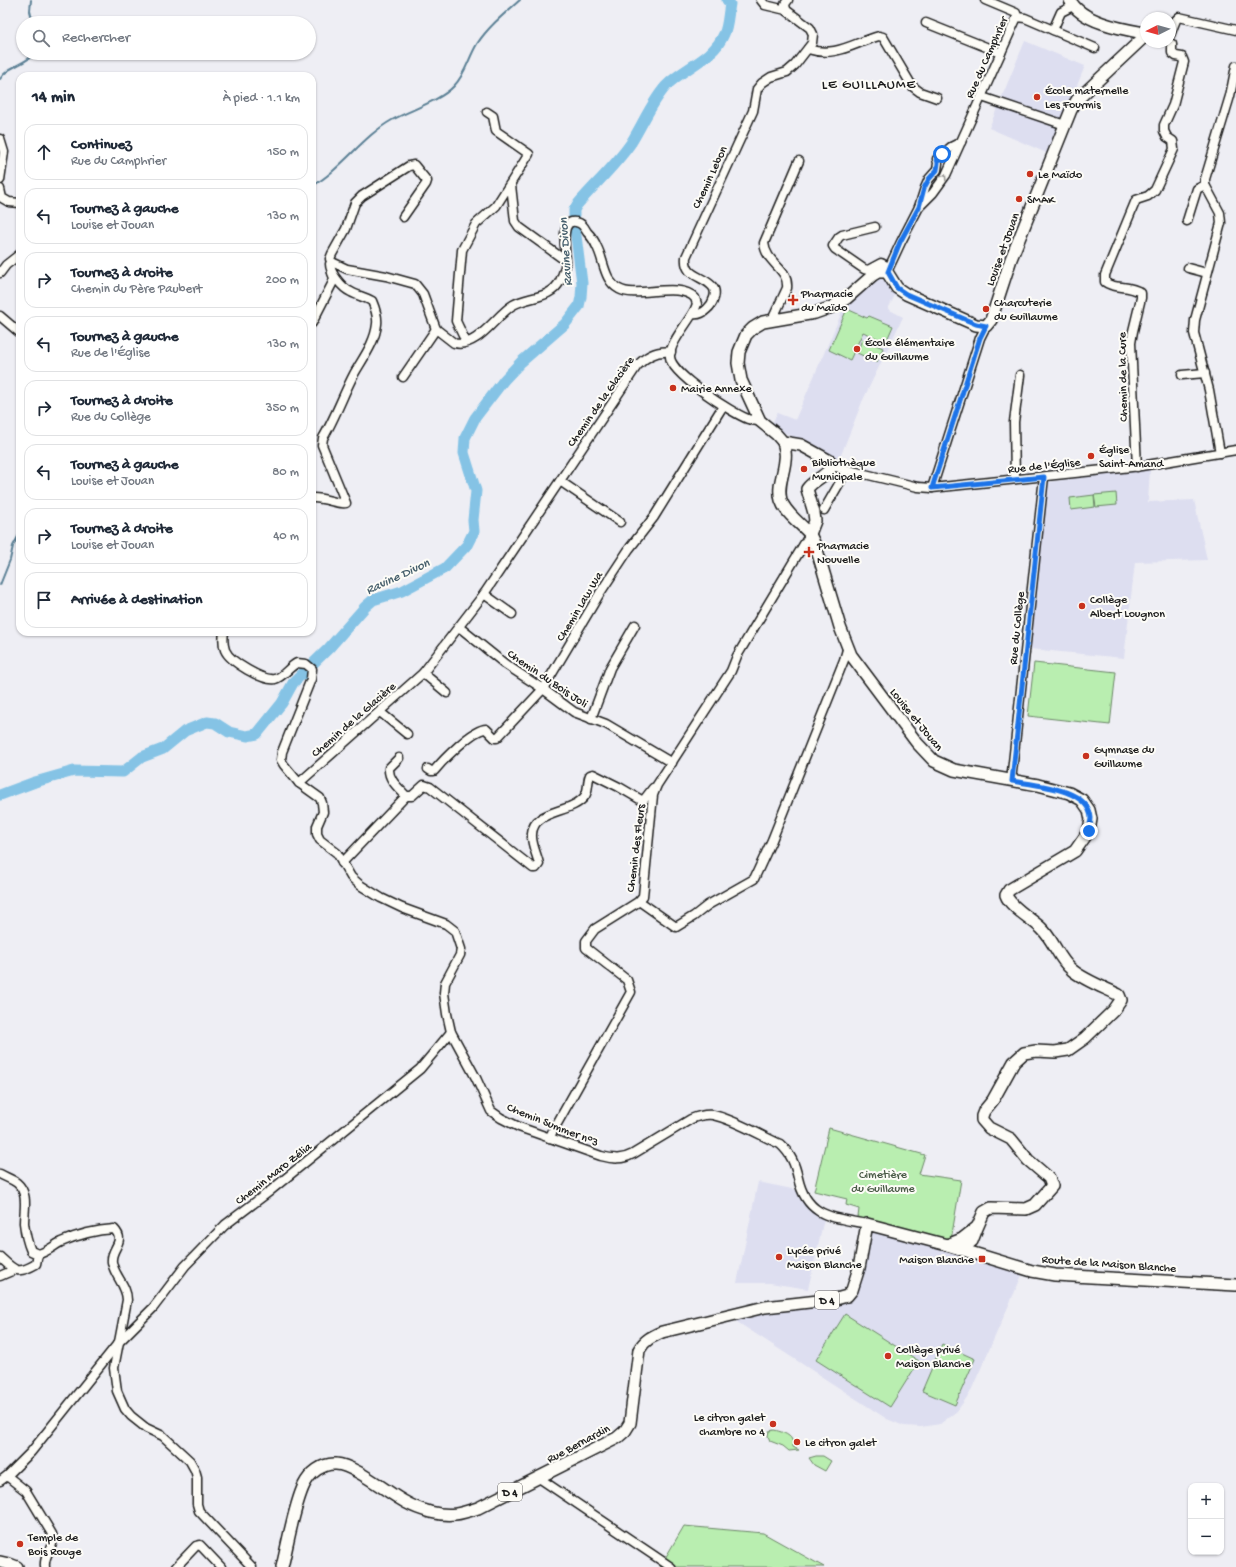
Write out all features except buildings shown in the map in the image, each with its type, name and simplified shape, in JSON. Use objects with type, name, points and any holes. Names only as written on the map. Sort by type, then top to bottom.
[{"type":"main road","points":[[1072,3],[1081,13],[1105,25],[1140,33]]},
{"type":"main road","name":"Louise et Jouan","points":[[986,326],[991,320],[1011,259],[1065,125],[1077,100],[1140,41]]},
{"type":"main road","points":[[810,534],[815,521],[807,489],[832,466],[830,461],[801,445],[783,442],[760,421],[741,380],[738,363],[739,352],[746,335],[763,322],[815,313],[832,307],[847,298],[878,272],[888,272],[897,288],[906,294],[976,324],[986,326]]},
{"type":"main road","name":"Louise et Jouan","points":[[783,442],[785,461],[781,477],[781,501],[789,513],[810,534],[821,561],[840,627],[851,655],[917,743],[934,761],[954,770],[1069,793],[1082,800],[1089,810],[1091,819],[1089,831],[1075,851],[1008,890],[1006,895],[1007,898],[1042,929],[1057,953],[1073,971],[1119,995],[1121,1000],[1114,1010],[1085,1038],[1068,1050],[1024,1053],[1014,1062],[993,1100],[984,1111],[982,1120],[990,1128],[1011,1139],[1028,1160],[1049,1178],[1052,1182],[1052,1186],[1035,1205],[1026,1209],[991,1208],[984,1212],[963,1250]]},
{"type":"main road","name":"Route de la Maison Blanche","points":[[867,1224],[947,1245],[1032,1271],[1055,1275],[1236,1285]]},
{"type":"main road","name":"Rue Bernardin","points":[[282,1567],[299,1499],[305,1484],[312,1473],[323,1466],[335,1464],[347,1467],[408,1503],[432,1512],[456,1515],[478,1508],[616,1438],[625,1431],[630,1423],[639,1350],[648,1339],[662,1332],[765,1307],[836,1299],[847,1296],[852,1290],[859,1268],[867,1224]]},
{"type":"main road","points":[[947,1245],[968,1239],[978,1254]]},
{"type":"main road","points":[[0,1562],[17,1567]]},
{"type":"street","points":[[761,0],[765,5],[786,10],[810,28],[813,34],[813,39],[808,49],[818,52],[844,50],[873,37],[883,37],[912,86],[920,92],[938,98]]},
{"type":"street","points":[[786,10],[785,4],[788,0]]},
{"type":"street","name":"Rue du Camphrier","points":[[919,207],[933,193],[946,175],[1017,17],[1016,13],[985,0]]},
{"type":"street","points":[[1053,30],[1061,12],[1072,3]]},
{"type":"street","points":[[1017,17],[1025,18],[1095,48]]},
{"type":"street","points":[[1176,20],[1179,17],[1236,30]]},
{"type":"street","points":[[926,23],[1001,53]]},
{"type":"street","name":"Chemin de la Cure","points":[[1137,467],[1131,343],[1141,293],[1135,289],[1109,285],[1105,282],[1105,275],[1136,200],[1148,196],[1155,190],[1174,148],[1173,141],[1164,131],[1164,125],[1173,105],[1184,62],[1182,57],[1176,56],[1172,52],[1172,48]]},
{"type":"street","name":"Chemin Lebon","points":[[693,314],[702,313],[710,307],[715,294],[712,285],[690,271],[687,265],[686,257],[752,111],[757,89],[762,83],[771,77],[787,72],[808,49]]},
{"type":"street","points":[[1220,453],[1209,390],[1194,333],[1195,320],[1221,223],[1220,213],[1205,185],[1205,179],[1230,96],[1236,66]]},
{"type":"street","points":[[982,97],[1065,125]]},
{"type":"street","points":[[466,342],[456,321],[462,250],[476,224],[496,206],[511,185],[529,154],[496,131],[493,116],[487,112]]},
{"type":"street","points":[[0,139],[4,152],[0,180]]},
{"type":"street","name":"Rue du Camphrier","points":[[888,272],[900,242],[919,207],[924,188],[929,179],[937,170],[937,159],[961,142]]},
{"type":"street","points":[[772,320],[787,288],[787,282],[786,276],[767,255],[764,243],[799,161]]},
{"type":"street","points":[[316,315],[334,278],[330,264],[332,262],[330,259],[346,229],[355,203],[362,196],[409,166],[414,165],[427,180],[426,184],[404,217]]},
{"type":"street","points":[[511,185],[515,221],[519,227],[566,261]]},
{"type":"street","points":[[1187,221],[1198,187],[1205,185]]},
{"type":"street","points":[[0,189],[2,198],[9,202],[16,203]]},
{"type":"street","points":[[332,262],[347,269],[386,276],[415,284],[424,294],[436,329],[457,344],[476,338],[514,305],[543,296],[554,289],[563,275],[566,261],[564,234],[567,226],[574,221],[582,225],[598,247],[606,273],[618,289],[625,292],[673,290],[685,292],[693,296],[696,301],[693,314],[671,352],[670,358],[673,365],[692,383],[723,406],[748,419],[760,421]]},
{"type":"street","points":[[874,227],[842,235],[833,246],[835,249],[864,269],[868,270],[881,263],[885,264],[888,272]]},
{"type":"street","points":[[0,273],[16,257]]},
{"type":"street","points":[[1188,268],[1207,273]]},
{"type":"street","points":[[316,498],[331,500],[342,504],[346,503],[322,445],[323,438],[355,374],[369,350],[374,339],[377,324],[376,311],[372,301],[345,288],[332,273]]},
{"type":"street","points":[[0,316],[16,330]]},
{"type":"street","points":[[932,488],[980,338],[986,326]]},
{"type":"street","points":[[403,377],[436,329]]},
{"type":"street","name":"Chemin de la Glacière","points":[[299,783],[423,673],[484,594],[637,366],[647,356],[654,353],[662,351],[671,352]]},
{"type":"street","points":[[1182,375],[1205,373]]},
{"type":"street","points":[[1015,479],[1014,422],[1020,375]]},
{"type":"street","name":"Chemin Law Wa","points":[[428,769],[434,771],[449,754],[478,731],[486,729],[495,738],[498,738],[543,689],[600,593],[629,549],[654,517],[723,406]]},
{"type":"street","name":"Rue de l'Église","points":[[832,466],[918,487],[932,488],[1137,467],[1236,450]]},
{"type":"street","points":[[824,510],[847,470]]},
{"type":"street","name":"Rue du Collège","points":[[1012,781],[1044,477]]},
{"type":"street","points":[[560,480],[620,522]]},
{"type":"street","name":"Chemin des Fleurs","points":[[549,1138],[631,992],[627,980],[586,948],[586,941],[595,929],[639,901],[643,896],[653,795],[656,784],[672,763],[731,671],[737,656],[810,534]]},
{"type":"street","points":[[484,594],[512,614]]},
{"type":"street","points":[[591,719],[610,668],[635,626]]},
{"type":"street","name":"Chemin du Bois Joli","points":[[459,627],[505,664],[574,712],[606,724],[672,763]]},
{"type":"street","name":"Chemin Summer n°3","points":[[223,636],[225,651],[229,656],[250,672],[261,677],[274,679],[280,677],[297,663],[306,664],[312,669],[311,679],[281,756],[284,765],[299,783],[320,798],[323,812],[317,826],[317,834],[320,840],[337,853],[347,872],[354,880],[381,898],[402,908],[446,924],[455,931],[461,949],[444,988],[447,1014],[451,1032],[492,1110],[501,1118],[549,1138],[601,1156],[622,1158],[633,1154],[683,1122],[698,1116],[712,1115],[728,1120],[774,1141],[785,1148],[794,1162],[803,1194],[808,1203],[829,1216],[867,1224]]},
{"type":"street","points":[[639,901],[676,927],[708,905],[754,879],[775,833],[844,660],[848,646]]},
{"type":"street","points":[[423,673],[447,692]]},
{"type":"street","points":[[380,712],[408,734]]},
{"type":"street","points":[[399,758],[389,768],[390,778],[406,796]]},
{"type":"street","points":[[342,862],[406,796],[412,796],[424,785],[430,787],[532,868],[538,866],[539,864],[532,840],[533,827],[536,821],[574,805],[582,799],[586,795],[588,789],[590,775],[593,774],[604,779],[643,801],[656,784]]},
{"type":"street","name":"Chemin Maro Zélia","points":[[3,1478],[26,1457],[119,1342],[153,1308],[185,1266],[225,1224],[282,1181],[420,1069],[451,1032]]},
{"type":"street","points":[[0,1174],[17,1183],[21,1188],[25,1201],[24,1223],[27,1242],[31,1250],[38,1254],[46,1252],[61,1242],[84,1234],[114,1230],[118,1233],[120,1238],[113,1253],[112,1263],[126,1291],[127,1300],[114,1368],[117,1391],[125,1408],[140,1424],[163,1436],[190,1461],[197,1477],[197,1504],[199,1511],[252,1567]]},
{"type":"street","points":[[0,1276],[14,1270],[20,1271],[36,1264],[38,1254]]},
{"type":"street","points":[[0,1257],[14,1270]]},
{"type":"street","points":[[3,1478],[26,1491],[52,1534],[54,1540],[53,1546],[46,1557],[45,1567]]},
{"type":"street","points":[[539,1478],[671,1567]]},
{"type":"street","points":[[176,1567],[196,1546],[200,1546],[221,1567]]},
{"type":"shaded area","name":"École maternelle Les Fourmis","points":[[1025,41],[1085,66],[1049,154],[989,128]]},
{"type":"shaded area","name":"École élémentaire du Guillaume","points":[[883,276],[896,293],[888,309],[903,317],[862,402],[839,460],[771,426],[777,413],[795,420],[845,305]]},
{"type":"shaded area","name":"Collège Albert Lougnon","points":[[1150,469],[1148,502],[1194,500],[1207,560],[1135,562],[1124,658],[1030,649],[1048,482]]},
{"type":"shaded area","name":"Lycée privé Maison Blanche","points":[[758,1182],[797,1190],[801,1200],[810,1211],[824,1219],[808,1289],[770,1283],[737,1283]]},
{"type":"shaded area","name":"Collège privé Maison Blanche","points":[[875,1231],[1023,1273],[970,1393],[957,1411],[940,1424],[921,1427],[904,1426],[887,1419],[731,1318],[766,1310],[849,1299],[870,1232]]},
{"type":"green space","points":[[847,309],[867,318],[869,316],[893,326],[886,342],[863,332],[850,360],[829,350]]},
{"type":"green space","points":[[862,339],[883,348],[877,362],[857,353]]},
{"type":"green space","points":[[1116,493],[1117,505],[1096,507],[1094,495]]},
{"type":"green space","points":[[1094,495],[1095,507],[1071,510],[1070,498]]},
{"type":"green space","points":[[1034,663],[1116,672],[1110,725],[1028,716]]},
{"type":"green space","name":"Cimetière du Guillaume","points":[[829,1128],[925,1155],[919,1174],[961,1180],[951,1240],[858,1217],[859,1209],[846,1205],[847,1199],[814,1191]]},
{"type":"green space","points":[[845,1314],[919,1361],[890,1407],[816,1360]]},
{"type":"green space","points":[[942,1344],[975,1359],[955,1405],[922,1391]]},
{"type":"green space","points":[[774,1430],[789,1436],[793,1447],[799,1450],[789,1451],[783,1446],[770,1441],[768,1436],[769,1431]]},
{"type":"green space","points":[[823,1456],[831,1461],[825,1471],[814,1465],[809,1458]]},
{"type":"green space","points":[[684,1526],[763,1533],[824,1567],[660,1567]]},
{"type":"waterway","points":[[31,0],[31,16]]},
{"type":"waterway","points":[[316,183],[333,171],[381,127],[399,116],[433,101],[454,86],[461,77],[474,49],[481,38],[497,20],[520,0]]},
{"type":"waterway","name":"Ravine Divon","points":[[0,795],[35,782],[74,771],[123,772],[142,757],[163,749],[185,731],[207,722],[215,723],[229,732],[247,736],[257,734],[282,703],[293,683],[329,648],[365,607],[373,600],[402,591],[445,568],[467,545],[474,531],[473,520],[476,491],[464,453],[465,438],[475,418],[504,380],[521,362],[565,324],[579,306],[582,283],[574,210],[631,143],[656,99],[666,86],[673,79],[706,57],[719,43],[727,24],[730,4],[727,0]]},
{"type":"waterway","points":[[0,79],[12,68],[27,60]]},
{"type":"waterway","points":[[0,585],[16,540]]},
{"type":"place","name":"École maternelle Les Fourmis","points":[[1037,97]]},
{"type":"place","name":"Le Maïdo","points":[[1030,174]]},
{"type":"place","name":"SMAK","points":[[1019,199]]},
{"type":"place","name":"Pharmacie du Maïdo","points":[[793,300]]},
{"type":"place","name":"Charcuterie du Guillaume","points":[[986,309]]},
{"type":"place","name":"École élémentaire du Guillaume","points":[[857,349]]},
{"type":"place","name":"Mairie Annexe","points":[[673,388]]},
{"type":"place","name":"Église Saint-Amand","points":[[1091,456]]},
{"type":"place","name":"Bibliothèque Municipale","points":[[804,469]]},
{"type":"place","name":"Pharmacie Nouvelle","points":[[809,552]]},
{"type":"place","name":"Collège Albert Lougnon","points":[[1082,606]]},
{"type":"place","name":"Gymnase du Guillaume","points":[[1086,756]]},
{"type":"place","name":"Lycée privé Maison Blanche","points":[[779,1257]]},
{"type":"place","name":"Maison Blanche","points":[[982,1259]]},
{"type":"place","name":"Collège privé Maison Blanche","points":[[888,1356]]},
{"type":"place","name":"Le citron galet chambre no 4","points":[[773,1424]]},
{"type":"place","name":"Le citron galet","points":[[797,1442]]},
{"type":"place","name":"Temple de Bois Rouge","points":[[20,1544]]},
{"type":"district","name":"LE GUILLAUME","points":[[869,83]]},
{"type":"route","points":[[942,154],[937,159],[937,170],[929,179],[924,188],[919,207],[900,242],[888,272],[897,288],[906,294],[976,324],[986,326],[980,338],[932,488],[1044,477],[1012,781],[1069,793],[1082,800],[1089,810],[1091,819],[1089,831]]}]
